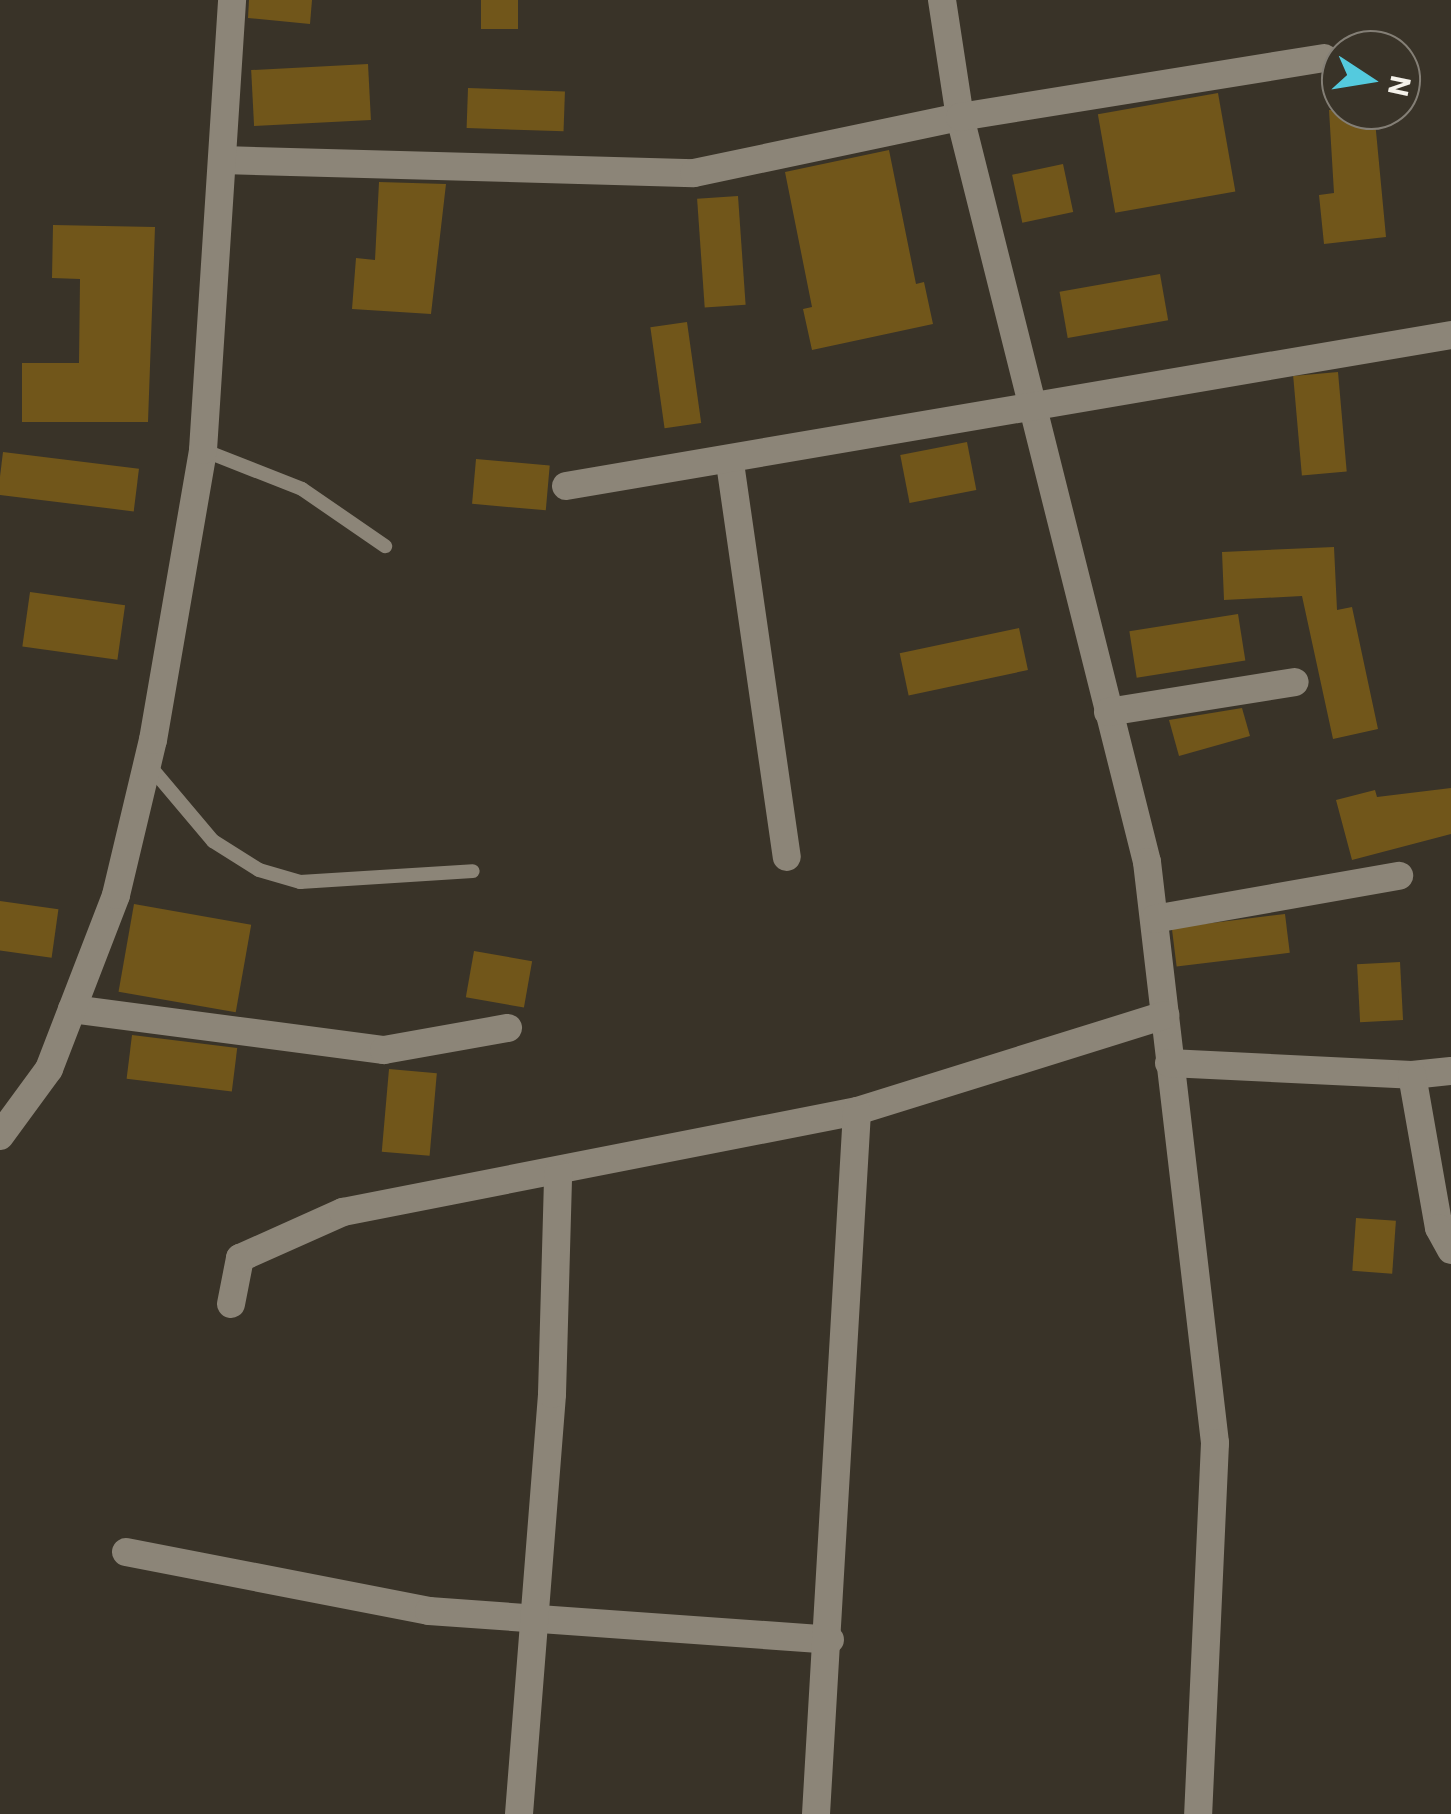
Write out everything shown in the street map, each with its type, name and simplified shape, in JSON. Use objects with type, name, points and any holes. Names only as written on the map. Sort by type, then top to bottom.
[{"type":"street","points":[[0,1136],[48,1069],[72,1010],[116,896],[147,763],[204,450],[232,0]]},
{"type":"street","points":[[942,0],[960,118],[1147,862],[1169,1062],[1198,1259],[1215,1443],[1198,1814]]},
{"type":"street","points":[[222,160],[694,173],[960,118],[1321,58]]},
{"type":"street","points":[[566,486],[730,463],[1451,335]]},
{"type":"street","points":[[730,463],[787,856]]},
{"type":"street","points":[[1108,712],[1296,682]]},
{"type":"street","points":[[1154,918],[1399,876]]},
{"type":"street","points":[[72,1010],[384,1050],[508,1028]]},
{"type":"street","points":[[232,1304],[240,1258],[343,1212],[558,1174],[856,1111],[1166,1015]]},
{"type":"street","points":[[1169,1062],[1412,1075],[1451,1071]]},
{"type":"street","points":[[1412,1075],[1439,1228],[1451,1250]]},
{"type":"street","points":[[816,1814],[830,1640],[856,1111]]},
{"type":"street","points":[[519,1814],[552,1394],[558,1174]]},
{"type":"street","points":[[126,1552],[388,1604],[532,1619],[830,1640]]},
{"type":"lane","points":[[204,450],[302,489],[386,546]]},
{"type":"lane","points":[[147,763],[213,841],[259,870],[300,882],[357,874],[474,872]]},
{"type":"building","points":[[249,0],[312,0],[310,24],[248,18]]},
{"type":"building","points":[[481,0],[518,0],[518,29],[481,29]]},
{"type":"building","points":[[368,64],[371,120],[254,126],[251,70]]},
{"type":"building","points":[[468,88],[565,91],[564,131],[467,128]]},
{"type":"building","points":[[1218,93],[1235,191],[1115,213],[1098,114]]},
{"type":"building","points":[[1330,130],[1376,130],[1386,237],[1324,244],[1319,195],[1334,193]]},
{"type":"building","points":[[889,150],[916,284],[924,282],[933,324],[812,350],[803,309],[812,307],[785,172]]},
{"type":"building","points":[[1063,164],[1073,212],[1022,223],[1012,175]]},
{"type":"building","points":[[379,182],[446,184],[431,314],[352,309],[356,258],[375,260]]},
{"type":"building","points":[[738,196],[746,305],[705,308],[697,199]]},
{"type":"building","points":[[53,225],[155,227],[148,422],[22,422],[22,363],[79,363],[80,279],[52,278]]},
{"type":"building","points":[[1160,274],[1168,320],[1068,338],[1060,292]]},
{"type":"building","points":[[687,322],[701,423],[665,428],[650,327]]},
{"type":"building","points":[[1338,372],[1347,472],[1302,476],[1293,376]]},
{"type":"building","points":[[967,442],[976,490],[910,503],[900,455]]},
{"type":"building","points":[[3,452],[139,469],[134,511],[0,495]]},
{"type":"building","points":[[476,459],[550,465],[546,510],[472,504]]},
{"type":"building","points":[[1334,547],[1337,610],[1352,607],[1378,729],[1333,739],[1302,596],[1224,600],[1222,552]]},
{"type":"building","points":[[30,592],[125,605],[117,660],[22,646]]},
{"type":"building","points":[[1238,614],[1245,660],[1137,678],[1129,631]]},
{"type":"building","points":[[1019,628],[1028,670],[909,695],[900,653]]},
{"type":"building","points":[[1242,708],[1250,736],[1179,756],[1169,720]]},
{"type":"building","points":[[1451,788],[1451,834],[1352,860],[1336,800],[1375,790],[1377,797]]},
{"type":"building","points":[[0,901],[58,909],[52,958],[0,950]]},
{"type":"building","points":[[134,904],[251,925],[236,1012],[119,992]]},
{"type":"building","points":[[1285,914],[1290,953],[1177,967],[1172,928]]},
{"type":"building","points":[[474,951],[532,961],[524,1008],[466,997]]},
{"type":"building","points":[[1400,962],[1403,1020],[1360,1022],[1357,964]]},
{"type":"building","points":[[132,1035],[237,1048],[232,1092],[127,1079]]},
{"type":"building","points":[[389,1069],[437,1073],[430,1156],[382,1152]]},
{"type":"building","points":[[1356,1218],[1396,1221],[1392,1274],[1352,1271]]}]
